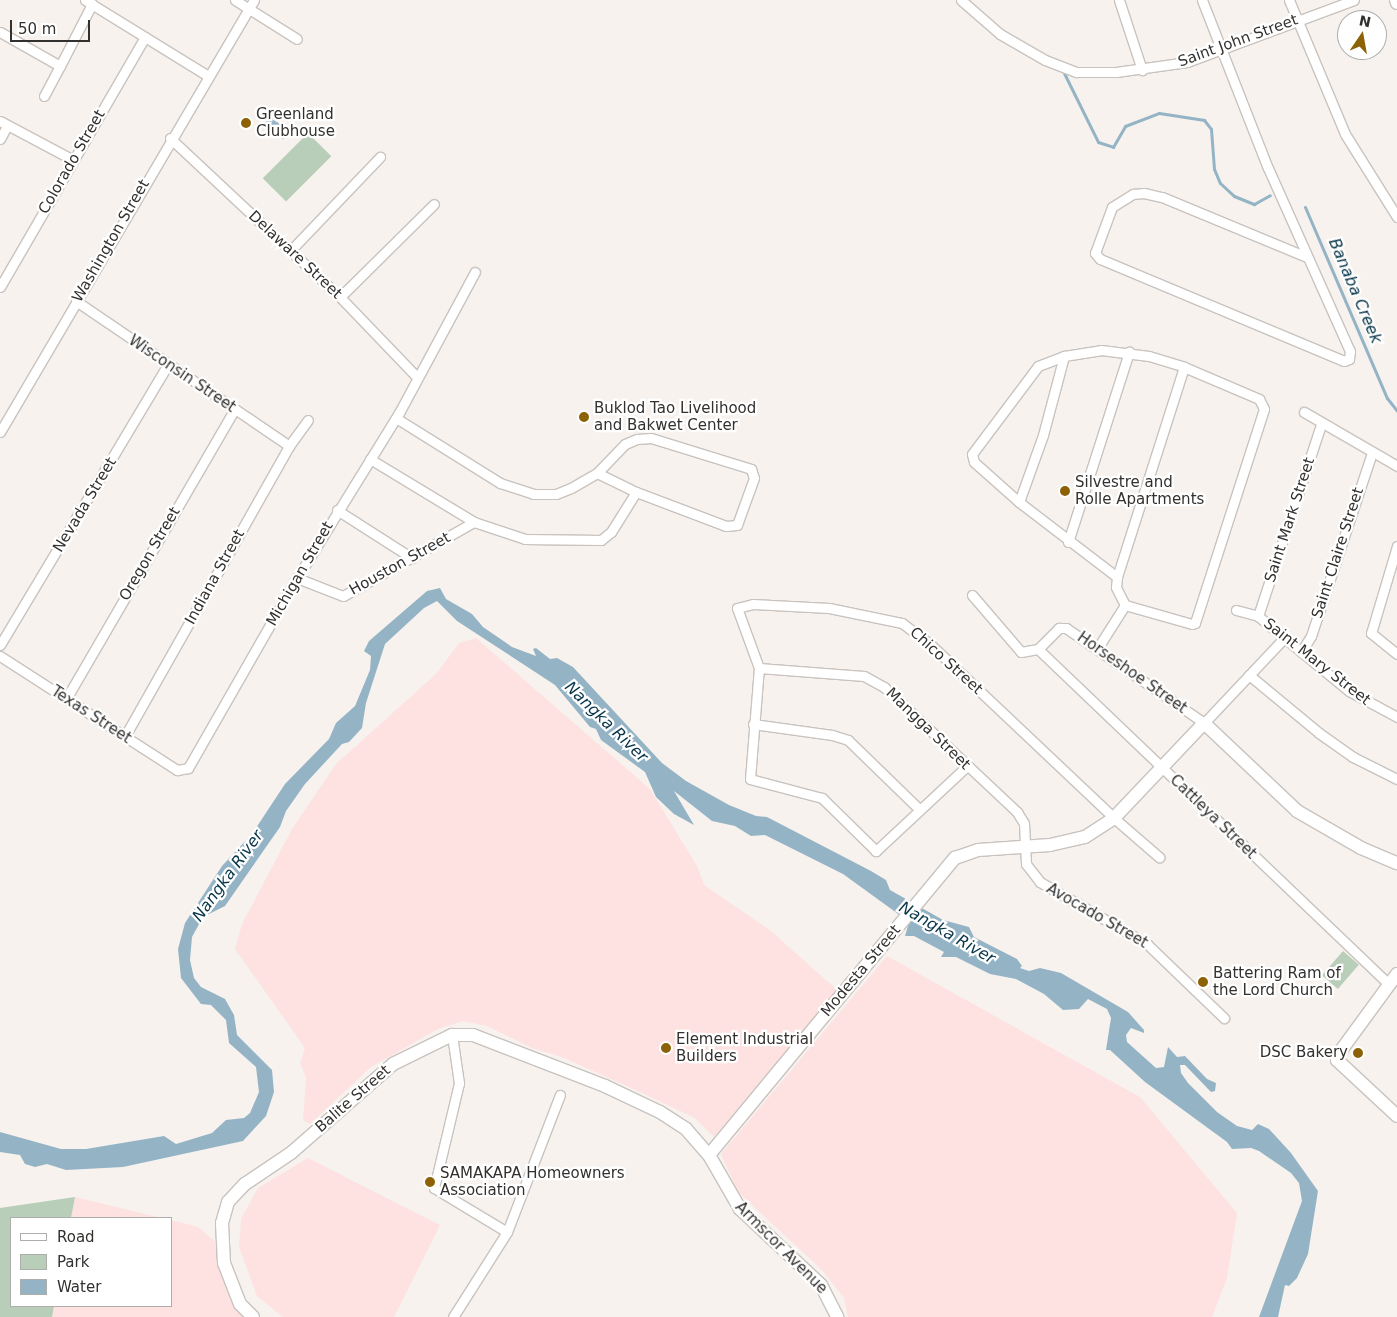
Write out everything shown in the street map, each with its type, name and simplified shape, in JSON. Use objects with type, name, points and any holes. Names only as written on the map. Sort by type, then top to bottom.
[{"type":"main road","name":"Modesta Street","points":[[709,1155],[936,880],[964,853],[1068,843],[1085,837],[1114,818],[1204,723]]},
{"type":"main road","points":[[1204,723],[1297,811],[1361,848],[1397,863]]},
{"type":"main road","points":[[1393,979],[1337,1056],[1338,1060],[1396,1113]]},
{"type":"main road","name":"Balite Street","points":[[253,1317],[240,1304],[224,1263],[222,1223],[228,1202],[245,1184],[291,1153],[393,1064],[452,1035],[473,1035],[636,1099],[686,1129],[709,1155]]},
{"type":"main road","name":"Armscor Avenue","points":[[709,1155],[740,1209],[820,1285],[837,1317]]},
{"type":"street","points":[[235,0],[297,39]]},
{"type":"street","name":"Washington Street","points":[[0,432],[170,138],[208,76],[226,51],[254,0]]},
{"type":"street","name":"Saint John Street","points":[[961,0],[1000,34],[1045,60],[1077,72],[1142,70],[1187,62],[1297,19],[1354,0]]},
{"type":"street","points":[[1119,0],[1142,70]]},
{"type":"street","points":[[1202,0],[1307,257],[1350,351],[1349,359],[1344,361],[1100,259],[1095,253],[1112,207],[1133,194],[1144,193],[1162,197],[1307,257]]},
{"type":"street","points":[[1289,0],[1345,134],[1397,218]]},
{"type":"street","points":[[44,96],[60,66],[88,2],[208,76]]},
{"type":"street","points":[[0,32],[60,66]]},
{"type":"street","name":"Colorado Street","points":[[0,286],[145,37]]},
{"type":"street","points":[[0,139],[4,123],[73,160]]},
{"type":"street","name":"Delaware Street","points":[[170,138],[340,297],[416,376]]},
{"type":"street","points":[[291,250],[380,157]]},
{"type":"street","points":[[340,297],[434,204]]},
{"type":"street","name":"Michigan Street","points":[[183,771],[188,768],[337,510],[396,418],[416,376],[475,272]]},
{"type":"street","name":"Wisconsin Street","points":[[76,301],[289,446]]},
{"type":"street","points":[[1117,577],[1068,542],[1019,502],[974,462],[972,454],[1038,366],[1064,356],[1102,350],[1129,352],[1184,368],[1259,399],[1264,408],[1195,623],[1187,625],[1125,605],[1116,587],[1117,577],[1184,368]]},
{"type":"street","points":[[1068,542],[1129,352]]},
{"type":"street","points":[[1019,502],[1043,435],[1064,356]]},
{"type":"street","name":"Nevada Street","points":[[0,644],[168,364]]},
{"type":"street","name":"Oregon Street","points":[[66,698],[235,409]]},
{"type":"street","points":[[1304,412],[1321,424],[1397,466]]},
{"type":"street","points":[[396,418],[517,491],[556,494],[596,473],[625,444],[637,439],[651,438],[754,472],[752,492],[737,525],[732,526],[636,492],[596,473]]},
{"type":"street","name":"Indiana Street","points":[[125,736],[289,446],[308,420]]},
{"type":"street","name":"Saint Mark Street","points":[[1258,616],[1321,424]]},
{"type":"street","name":"Saint Claire Street","points":[[1301,652],[1311,636],[1372,453]]},
{"type":"street","points":[[370,459],[474,522],[525,539],[601,540],[611,532],[636,492]]},
{"type":"street","points":[[337,510],[412,558]]},
{"type":"street","name":"Houston Street","points":[[297,578],[343,596],[474,522]]},
{"type":"street","points":[[1397,546],[1371,633],[1397,654]]},
{"type":"street","points":[[972,595],[1021,652],[1038,649]]},
{"type":"street","name":"Chico Street","points":[[759,668],[738,613],[737,608],[742,604],[828,608],[902,623],[929,643],[1114,818]]},
{"type":"street","points":[[1097,649],[1125,605]]},
{"type":"street","name":"Saint Mary Street","points":[[1236,610],[1258,616],[1349,691],[1397,717]]},
{"type":"street","name":"Horseshoe Street","points":[[1038,649],[1062,626],[1204,723]]},
{"type":"street","points":[[1204,723],[1284,638]]},
{"type":"street","name":"Cattleya Street","points":[[1038,649],[1161,767],[1393,979]]},
{"type":"street","name":"Texas Street","points":[[0,656],[177,770],[183,771]]},
{"type":"street","points":[[759,668],[750,779],[822,798],[872,849],[882,849],[919,809],[967,766]]},
{"type":"street","name":"Mangga Street","points":[[759,668],[852,675],[873,680],[884,687],[1017,812],[1024,823],[1026,848]]},
{"type":"street","points":[[1249,675],[1339,748],[1397,779]]},
{"type":"street","points":[[753,724],[832,735],[848,740],[919,809]]},
{"type":"street","points":[[1114,818],[1159,857]]},
{"type":"street","name":"Avocado Street","points":[[1026,848],[1026,864],[1040,882],[1147,944],[1224,1018]]},
{"type":"street","points":[[452,1035],[459,1083],[434,1188],[507,1232]]},
{"type":"street","points":[[453,1317],[507,1232],[560,1095]]},
{"type":"shaded area","points":[[476,638],[650,789],[697,866],[704,885],[771,931],[837,990],[714,1137],[695,1118],[642,1093],[562,1057],[532,1048],[487,1026],[463,1021],[438,1029],[371,1067],[310,1124],[303,1120],[306,1078],[300,1063],[305,1048],[235,949],[242,924],[292,829],[336,764],[437,673],[459,643]]},
{"type":"shaded area","points":[[887,956],[1140,1097],[1237,1213],[1227,1278],[1212,1317],[848,1317],[844,1298],[821,1269],[738,1192],[721,1154]]},
{"type":"shaded area","points":[[308,1158],[440,1225],[394,1317],[283,1317],[257,1296],[239,1247],[241,1219],[258,1188]]},
{"type":"shaded area","points":[[75,1197],[158,1217],[71,1217]]},
{"type":"shaded area","points":[[172,1220],[198,1227],[218,1244],[231,1289],[244,1317],[52,1317],[54,1307],[172,1307]]},
{"type":"green space","points":[[308,133],[331,156],[286,202],[263,178]]},
{"type":"green space","points":[[1343,951],[1359,965],[1338,989],[1322,975]]},
{"type":"green space","points":[[75,1197],[71,1217],[10,1217],[10,1307],[54,1307],[52,1317],[0,1317],[0,1208]]},
{"type":"water","points":[[269,117],[289,130],[283,139],[263,126]]},
{"type":"water","name":"Nangka River","points":[[440,588],[446,599],[472,614],[483,627],[512,647],[536,656],[533,649],[536,648],[550,659],[557,658],[573,667],[662,763],[686,781],[729,805],[756,816],[767,817],[871,871],[886,880],[890,890],[943,920],[969,927],[974,937],[1017,959],[1022,966],[1020,968],[1029,971],[1040,968],[1061,973],[1128,1012],[1144,1030],[1144,1033],[1131,1028],[1126,1035],[1127,1042],[1156,1068],[1164,1067],[1168,1047],[1177,1057],[1185,1056],[1207,1079],[1216,1083],[1215,1091],[1211,1092],[1185,1065],[1180,1065],[1181,1073],[1188,1083],[1217,1112],[1237,1126],[1252,1130],[1258,1124],[1269,1129],[1291,1153],[1318,1191],[1308,1254],[1297,1278],[1289,1286],[1285,1285],[1278,1317],[1259,1317],[1302,1201],[1299,1183],[1291,1173],[1259,1151],[1251,1148],[1232,1149],[1227,1142],[1145,1082],[1110,1050],[1106,1050],[1111,1018],[1107,1009],[1088,999],[1079,1009],[1063,1010],[1044,994],[1016,979],[990,974],[956,957],[941,957],[944,952],[914,936],[905,936],[908,926],[901,916],[843,874],[765,835],[751,836],[735,826],[712,821],[674,791],[694,825],[674,814],[656,797],[645,772],[601,740],[596,729],[590,727],[555,685],[457,621],[437,601],[424,608],[385,644],[366,703],[362,728],[349,742],[342,744],[305,784],[286,811],[280,827],[225,906],[203,917],[192,937],[190,960],[194,978],[201,987],[225,999],[234,1015],[237,1035],[272,1070],[274,1092],[266,1116],[243,1141],[123,1167],[66,1170],[47,1164],[35,1167],[25,1164],[20,1155],[0,1152],[0,1132],[61,1149],[86,1149],[164,1136],[176,1144],[212,1133],[226,1120],[244,1118],[250,1113],[259,1092],[256,1067],[229,1043],[226,1020],[211,1005],[201,1004],[181,978],[178,949],[185,923],[222,866],[252,834],[285,784],[329,739],[336,723],[355,706],[370,670],[371,656],[364,651],[369,641],[427,591]]},
{"type":"waterway","name":"Banaba Creek","points":[[1062,69],[1098,142],[1113,147],[1125,126],[1159,113],[1204,120],[1211,129],[1214,169],[1220,183],[1234,196],[1254,204],[1270,195]]},
{"type":"waterway","name":"Banaba Creek","points":[[1305,207],[1387,398],[1397,411]]},
{"type":"place","name":"Greenland Clubhouse","points":[[246,123]]},
{"type":"place","name":"Buklod Tao Livelihood and Bakwet Center","points":[[584,417]]},
{"type":"place","name":"Silvestre and Rolle Apartments","points":[[1065,491]]},
{"type":"place","name":"Battering Ram of the Lord Church","points":[[1203,982]]},
{"type":"place","name":"Element Industrial Builders","points":[[666,1048]]},
{"type":"place","name":"DSC Bakery","points":[[1358,1053]]},
{"type":"place","name":"SAMAKAPA Homeowners Association","points":[[430,1182]]}]
